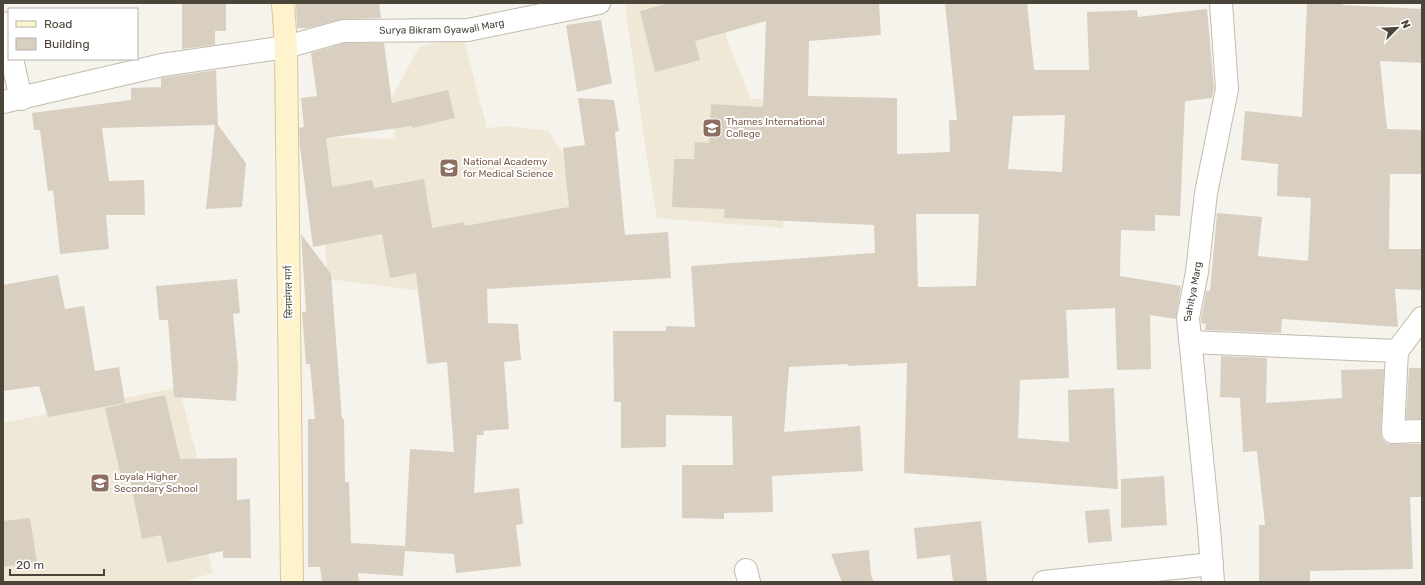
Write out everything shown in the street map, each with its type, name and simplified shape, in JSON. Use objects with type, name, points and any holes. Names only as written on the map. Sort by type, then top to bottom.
[{"type":"main road","name":"सिनामंगल मार्ग","points":[[283,3],[286,47],[292,582]]},
{"type":"street","name":"Surya Bikram Gyawali Marg","points":[[12,100],[162,65],[286,47],[343,31],[468,30],[599,3]]},
{"type":"street","name":"Sahitya Marg","points":[[1213,573],[1188,318],[1197,272],[1206,193],[1227,89],[1221,3]]},
{"type":"street","points":[[3,23],[8,43]]},
{"type":"street","points":[[12,60],[12,100]]},
{"type":"street","points":[[1422,318],[1397,351],[1393,432],[1422,431]]},
{"type":"street","points":[[1191,342],[1397,351]]},
{"type":"street","points":[[1044,582],[1213,573]]},
{"type":"shaded area","name":"Thames International College","points":[[636,3],[724,3],[726,37],[751,99],[781,99],[783,228],[657,218],[625,5]]},
{"type":"shaded area","name":"National Academy for Medical Science","points":[[463,36],[487,128],[509,126],[549,131],[567,160],[602,271],[431,292],[328,279],[322,210],[321,137],[395,139],[392,97],[419,47]]},
{"type":"shaded area","name":"Loyala Higher Secondary School","points":[[179,387],[202,476],[192,490],[213,573],[183,582],[3,582],[3,423]]},
{"type":"building","points":[[182,3],[226,3],[226,31],[215,31],[215,45],[182,49]]},
{"type":"building","points":[[296,3],[379,3],[381,18],[343,19],[308,28],[297,28]]},
{"type":"building","points":[[670,3],[879,3],[881,35],[809,41],[808,96],[897,98],[897,154],[950,152],[949,120],[957,120],[945,3],[1027,3],[1034,70],[1089,70],[1087,12],[1137,10],[1138,17],[1207,9],[1214,88],[1212,98],[1185,101],[1180,216],[1155,215],[1155,231],[1121,230],[1120,276],[1181,286],[1176,319],[1150,315],[1151,369],[1117,370],[1115,308],[1066,310],[1069,378],[1020,380],[1018,438],[1069,442],[1068,390],[1114,388],[1118,489],[904,473],[907,363],[789,367],[784,432],[860,426],[863,471],[772,476],[773,512],[724,513],[724,519],[682,518],[682,465],[733,465],[732,416],[666,415],[666,447],[621,448],[621,402],[614,402],[613,331],[666,331],[666,326],[695,327],[691,266],[875,253],[874,225],[724,218],[725,209],[672,207],[674,159],[694,159],[695,142],[709,143],[711,104],[763,107],[766,21],[695,41],[700,60],[655,72],[640,11]],"holes":[[[1065,115],[1062,172],[1008,169],[1013,116]],[[916,214],[979,214],[976,286],[918,287]]]},
{"type":"building","points":[[1307,3],[1342,3],[1343,5],[1422,9],[1422,63],[1380,61],[1387,129],[1422,130],[1422,174],[1390,174],[1389,249],[1422,249],[1422,290],[1395,289],[1398,327],[1282,319],[1281,333],[1205,330],[1206,324],[1201,323],[1201,319],[1206,291],[1210,291],[1217,213],[1262,217],[1258,256],[1308,261],[1311,198],[1277,196],[1278,164],[1241,160],[1245,111],[1302,117]]},
{"type":"building","points":[[601,20],[612,83],[577,92],[566,25]]},
{"type":"building","points":[[345,43],[384,43],[392,103],[448,90],[455,118],[412,128],[412,126],[326,138],[332,187],[372,180],[374,188],[424,179],[432,228],[463,222],[465,226],[569,207],[563,148],[585,145],[578,98],[614,100],[619,131],[615,132],[625,235],[668,232],[671,278],[487,289],[488,323],[518,324],[521,360],[504,362],[509,429],[483,431],[484,435],[477,435],[474,493],[519,488],[523,524],[516,525],[521,566],[456,573],[454,554],[405,551],[403,576],[358,573],[359,582],[322,582],[320,567],[308,567],[308,419],[315,419],[310,364],[306,364],[302,312],[306,312],[301,234],[331,274],[342,419],[344,419],[345,482],[349,482],[351,543],[405,546],[410,449],[454,452],[447,362],[427,364],[416,273],[390,278],[382,234],[313,247],[300,147],[299,128],[304,127],[301,98],[317,96],[311,53]]},
{"type":"building","points":[[216,70],[218,125],[246,163],[242,207],[206,209],[215,125],[102,128],[109,181],[144,180],[145,215],[106,215],[109,249],[60,254],[53,190],[48,191],[40,130],[34,130],[32,113],[131,100],[131,88],[161,87],[161,78]]},
{"type":"building","points":[[58,275],[65,309],[84,306],[95,371],[119,367],[125,403],[48,417],[39,386],[3,391],[3,285]]},
{"type":"building","points":[[237,279],[240,313],[233,314],[238,367],[236,401],[174,397],[168,320],[159,320],[156,286]]},
{"type":"building","points":[[1221,356],[1267,358],[1266,403],[1342,398],[1341,370],[1384,369],[1381,431],[1382,438],[1386,443],[1422,444],[1422,497],[1410,497],[1413,569],[1310,571],[1310,581],[1259,581],[1259,525],[1265,525],[1257,451],[1243,452],[1240,398],[1220,397]]},
{"type":"building","points":[[1409,368],[1422,368],[1422,419],[1406,419]]},
{"type":"building","points":[[165,395],[180,459],[237,458],[237,500],[250,499],[251,558],[223,558],[223,551],[167,563],[161,535],[142,539],[130,479],[122,481],[105,408]]},
{"type":"building","points":[[1164,476],[1167,525],[1121,528],[1121,479]]},
{"type":"building","points":[[1109,509],[1112,541],[1088,543],[1085,511]]},
{"type":"building","points":[[30,518],[37,562],[3,567],[3,521]]},
{"type":"building","points":[[981,521],[987,582],[953,582],[950,555],[917,559],[914,528]]},
{"type":"building","points":[[869,550],[871,575],[874,582],[842,582],[831,554]]},
{"type":"place","name":"Thames International College","points":[[712,128]]},
{"type":"place","name":"National Academy for Medical Science","points":[[449,168]]},
{"type":"place","name":"Loyala Higher Secondary School","points":[[100,483]]}]
